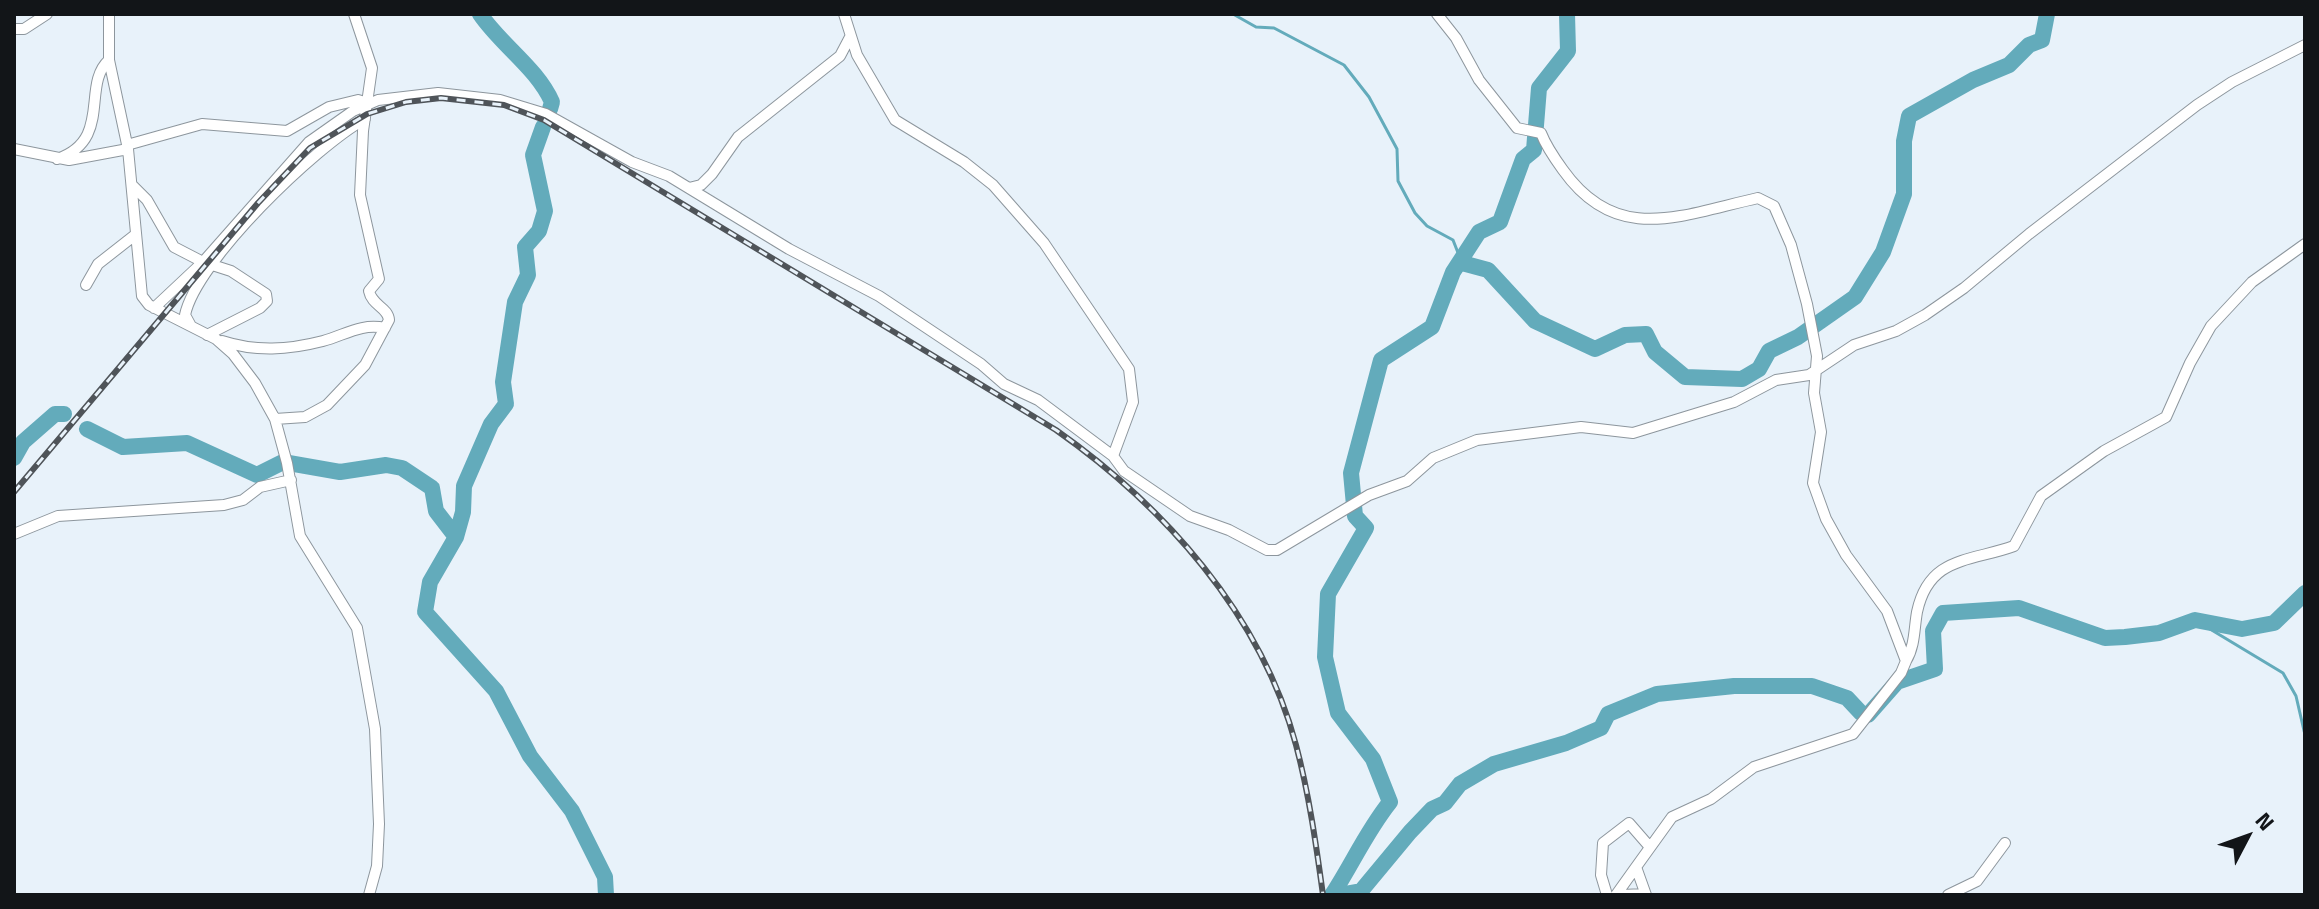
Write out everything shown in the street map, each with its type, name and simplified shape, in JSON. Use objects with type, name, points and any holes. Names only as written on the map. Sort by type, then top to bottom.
[{"type":"street","points":[[14,29],[24,29],[47,14]]},
{"type":"street","points":[[109,14],[109,60],[128,147],[142,296],[154,308],[212,337],[273,350],[321,342],[363,327],[385,328]]},
{"type":"street","points":[[275,419],[305,417],[327,405],[365,365],[389,316],[369,291],[379,279],[360,195],[372,68],[354,14]]},
{"type":"street","points":[[844,14],[850,37],[870,80],[895,120],[964,162],[993,185],[1012,211],[1044,243],[1129,369],[1133,402],[1113,456]]},
{"type":"street","points":[[1437,14],[1456,38],[1479,80],[1517,128],[1541,133],[1575,189],[1596,207],[1621,217],[1649,219],[1758,198],[1769,201],[1791,245],[1807,304],[1817,370],[1814,393],[1821,432],[1813,483],[1826,519],[1846,555],[1887,611],[1906,661]]},
{"type":"street","points":[[689,188],[701,185],[712,174],[738,137],[840,56],[850,37]]},
{"type":"street","points":[[14,149],[57,159],[128,147],[202,124],[287,131],[329,107],[358,100],[368,103],[438,93],[500,100],[546,114],[632,162],[669,176],[789,249],[890,303],[981,364],[1004,384],[1038,400],[1113,456],[1124,471],[1169,498],[1190,516],[1229,530],[1267,550],[1277,550],[1369,495],[1407,481],[1433,458],[1477,440],[1581,427],[1621,435],[1633,433],[1734,402],[1776,380],[1809,375],[1854,345],[1896,331],[1925,315],[1964,288],[2197,105],[2232,82],[2305,45]]},
{"type":"street","points":[[57,159],[75,151],[88,133],[98,99],[99,71],[109,60]]},
{"type":"street","points":[[191,327],[187,320],[187,308],[208,264],[309,142],[368,103]]},
{"type":"street","points":[[154,308],[208,264],[290,177],[336,137],[365,119]]},
{"type":"street","points":[[132,185],[147,200],[174,247],[208,264],[231,271],[260,290],[267,301],[212,337]]},
{"type":"street","points":[[86,285],[98,264],[135,235]]},
{"type":"street","points":[[1616,895],[1667,821],[1711,799],[1754,767],[1853,734],[1901,673],[1911,653],[1918,608],[1928,584],[1938,571],[1954,561],[1981,557],[2014,546],[2041,496],[2104,451],[2161,422],[2211,326],[2252,282],[2305,244]]},
{"type":"street","points":[[212,337],[240,362],[275,419],[303,544],[350,615],[360,641],[375,729],[379,824],[371,892]]},
{"type":"street","points":[[14,534],[58,516],[224,505],[243,500],[266,485],[291,480]]},
{"type":"street","points":[[1607,895],[1601,875],[1603,843],[1629,823],[1649,846]]},
{"type":"street","points":[[1948,895],[1977,881],[2005,843]]},
{"type":"street","points":[[1622,895],[1646,895],[1636,867]]},
{"type":"waterway","points":[[480,14],[537,78],[552,102],[550,109]]},
{"type":"waterway","points":[[1233,14],[1256,27],[1274,28],[1344,65],[1369,97],[1397,149],[1398,181],[1415,213],[1427,226],[1453,240],[1462,263]]},
{"type":"waterway","points":[[1332,895],[1390,802],[1373,759],[1338,713],[1325,657],[1328,594],[1366,528],[1355,516],[1351,473],[1381,360],[1432,327],[1453,272],[1479,232],[1500,222],[1523,159],[1534,150],[1539,88],[1568,51],[1567,14]]},
{"type":"waterway","points":[[1462,263],[1488,270],[1535,321],[1595,349],[1625,335],[1646,334],[1655,352],[1685,377],[1742,379],[1759,369],[1769,351],[1798,337],[1855,297],[1883,252],[1904,194],[1904,141],[1909,116],[1973,80],[2009,65],[2029,45],[2042,40],[2047,14]]},
{"type":"waterway","points":[[543,127],[533,155],[545,211],[539,231],[525,247],[528,275],[515,302],[503,382],[506,404],[491,424],[464,486],[463,512],[456,537],[430,582],[425,612],[496,691],[530,756],[572,811],[605,877],[606,895]]},
{"type":"waterway","points":[[14,458],[23,442],[55,414],[64,414]]},
{"type":"waterway","points":[[87,429],[123,447],[187,443],[257,475],[283,462],[340,472],[386,465],[402,468],[432,488],[436,511],[456,537]]},
{"type":"waterway","points":[[1339,895],[1361,891],[1410,832],[1432,809],[1445,803],[1460,784],[1494,764],[1566,743],[1601,728],[1608,714],[1657,694],[1734,686],[1812,686],[1847,698],[1861,713],[1868,715],[1897,682],[1935,669],[1933,631],[1943,613],[2019,608],[2105,638],[2125,637],[2159,633],[2195,620],[2242,629],[2274,623],[2305,593]]},
{"type":"waterway","points":[[2195,620],[2283,673],[2296,696],[2305,735]]},
{"type":"railway","points":[[14,492],[258,203],[310,148],[367,114],[406,102],[441,98],[504,105],[544,120],[1056,430],[1134,493],[1203,567],[1259,651],[1280,697],[1296,745],[1323,895]]}]
